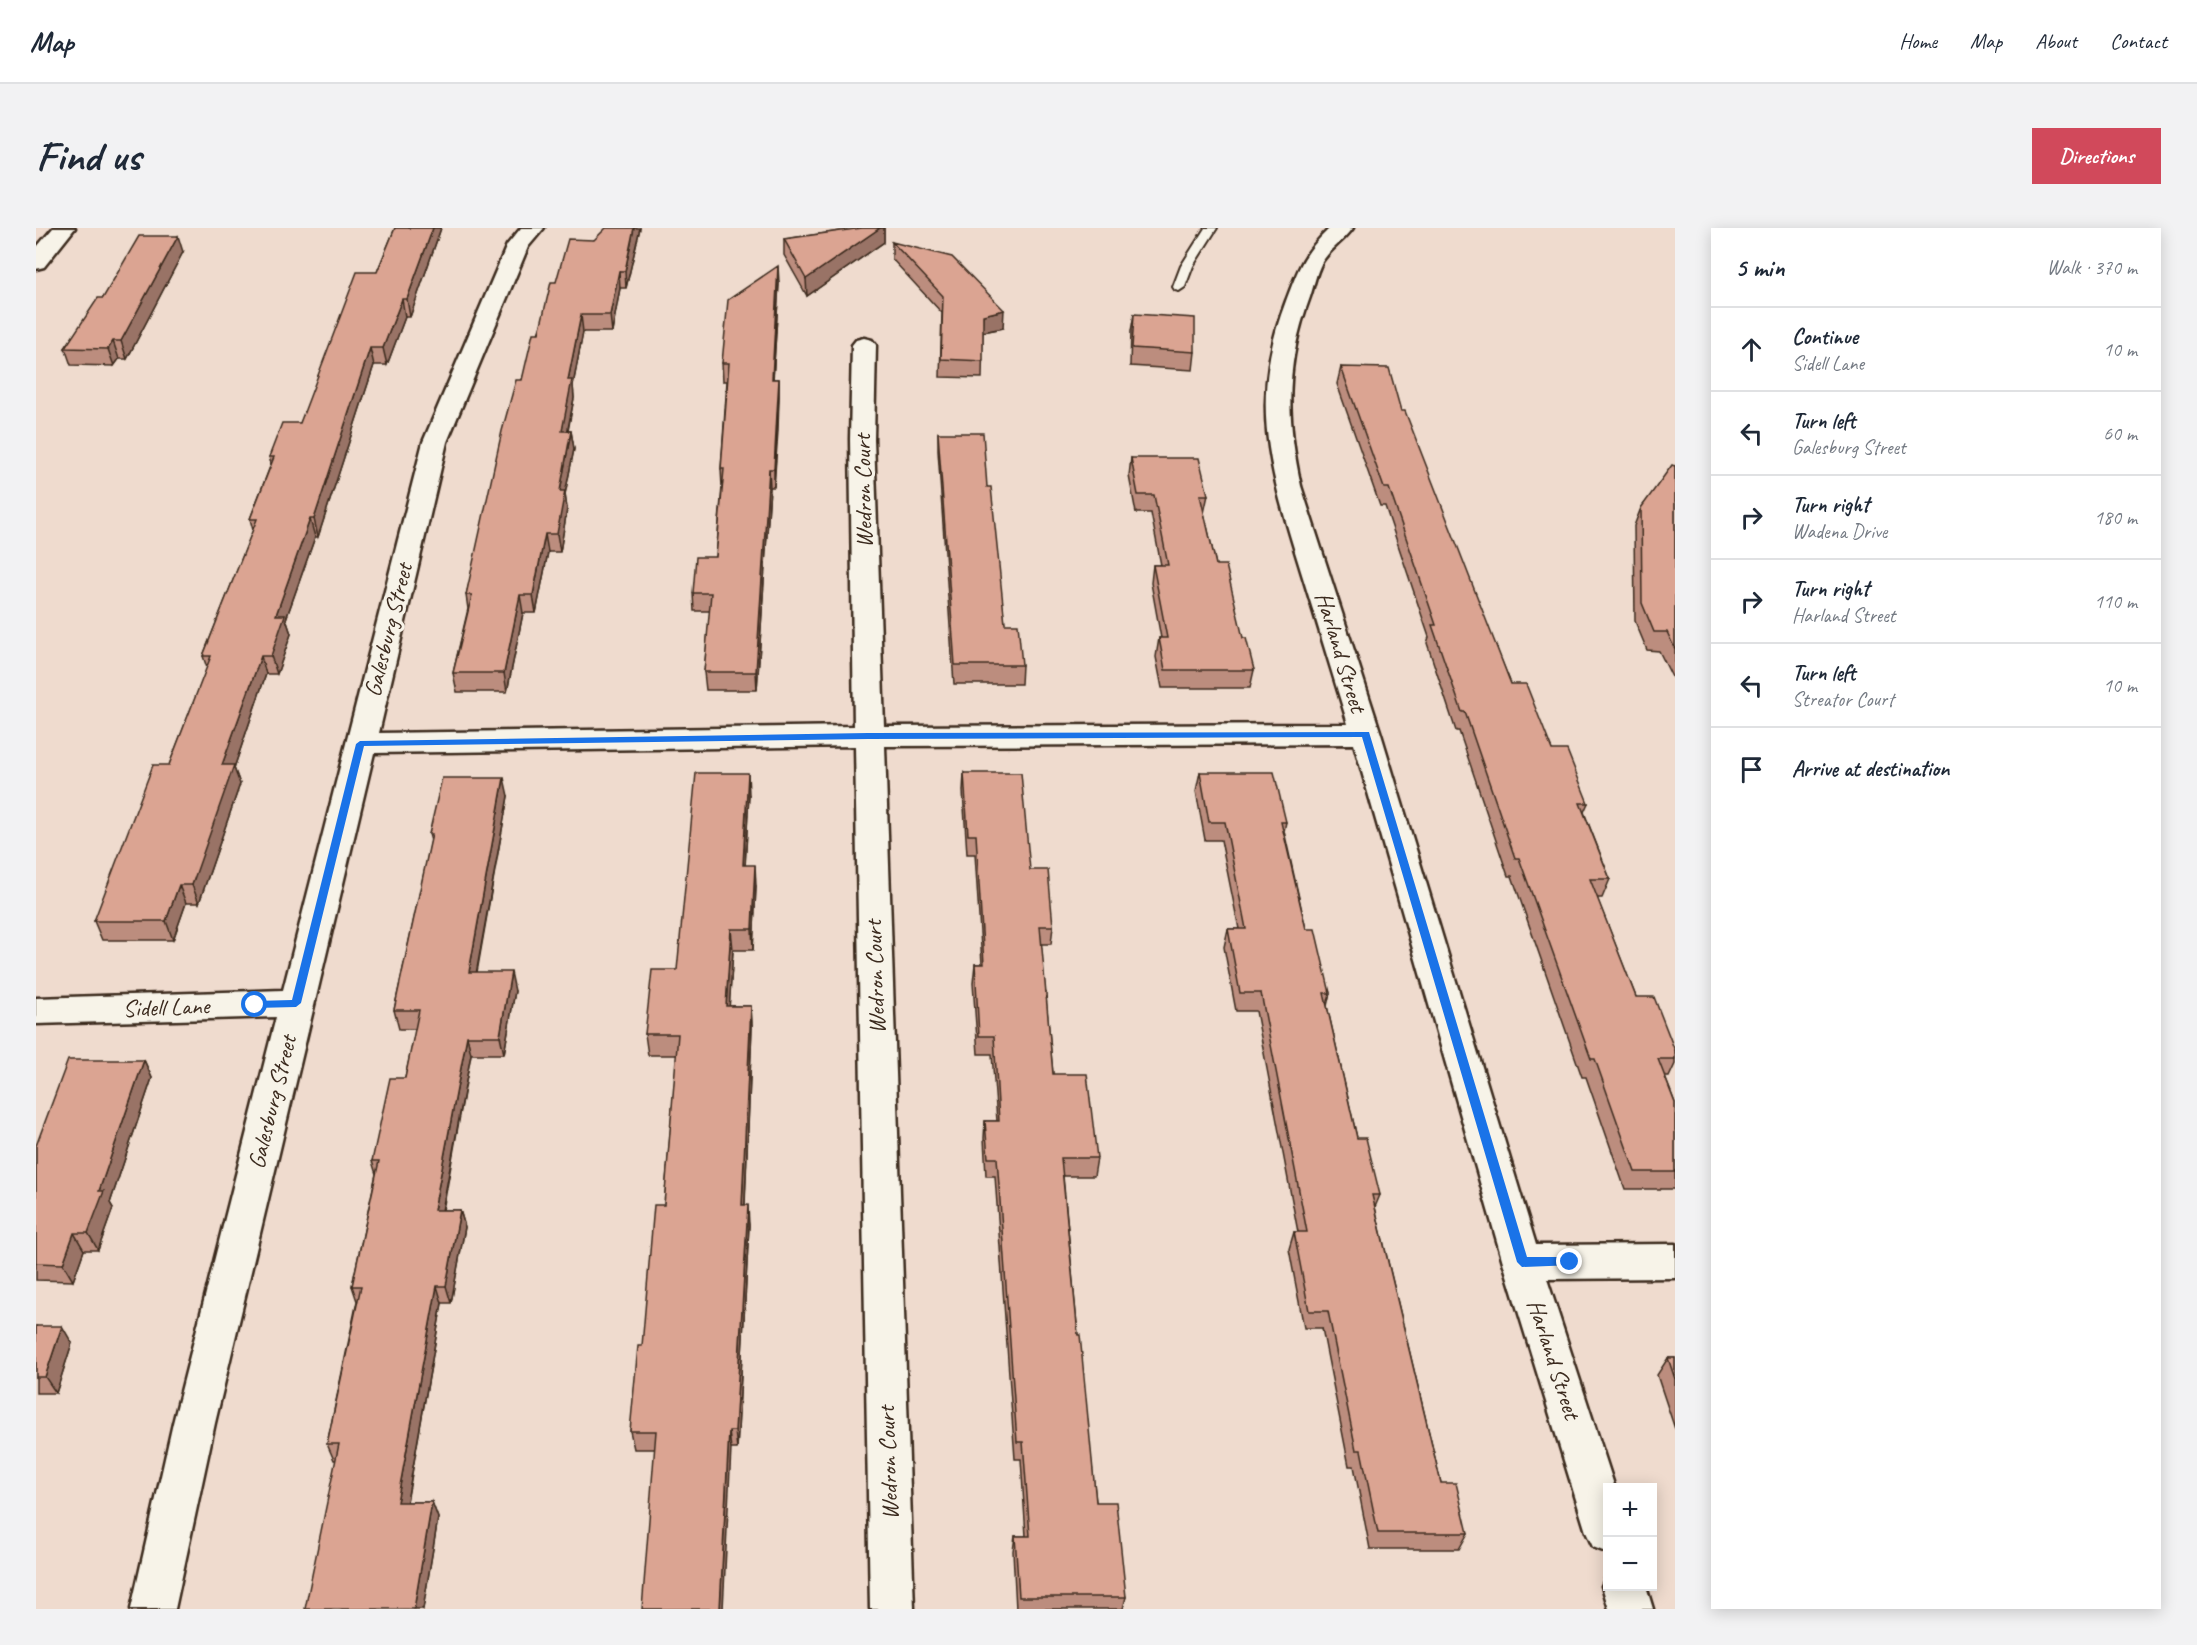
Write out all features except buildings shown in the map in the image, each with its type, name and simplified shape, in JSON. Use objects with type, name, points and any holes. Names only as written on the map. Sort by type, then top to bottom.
[{"type":"street","points":[[36,262],[64,228]]},
{"type":"street","name":"Galesburg Street","points":[[153,1609],[194,1423],[435,442],[518,245],[533,228]]},
{"type":"street","name":"Harland Street","points":[[1338,229],[1314,258],[1288,321],[1279,360],[1276,401],[1279,445],[1288,486],[1366,734],[1522,1262],[1603,1516]]},
{"type":"street","name":"Wedron Court","points":[[864,345],[862,440],[868,736],[892,1609]]},
{"type":"street","points":[[360,744],[868,736],[1366,734]]},
{"type":"street","name":"Sidell Lane","points":[[36,1011],[296,1003]]},
{"type":"street","points":[[1522,1262],[1675,1261]]},
{"type":"street","points":[[1625,1591],[1631,1609]]},
{"type":"lane","points":[[1179,287],[1187,266],[1211,228]]},
{"type":"route","points":[[255,1005],[296,1003],[360,744],[868,736],[1366,734],[1522,1262],[1570,1262]]}]
